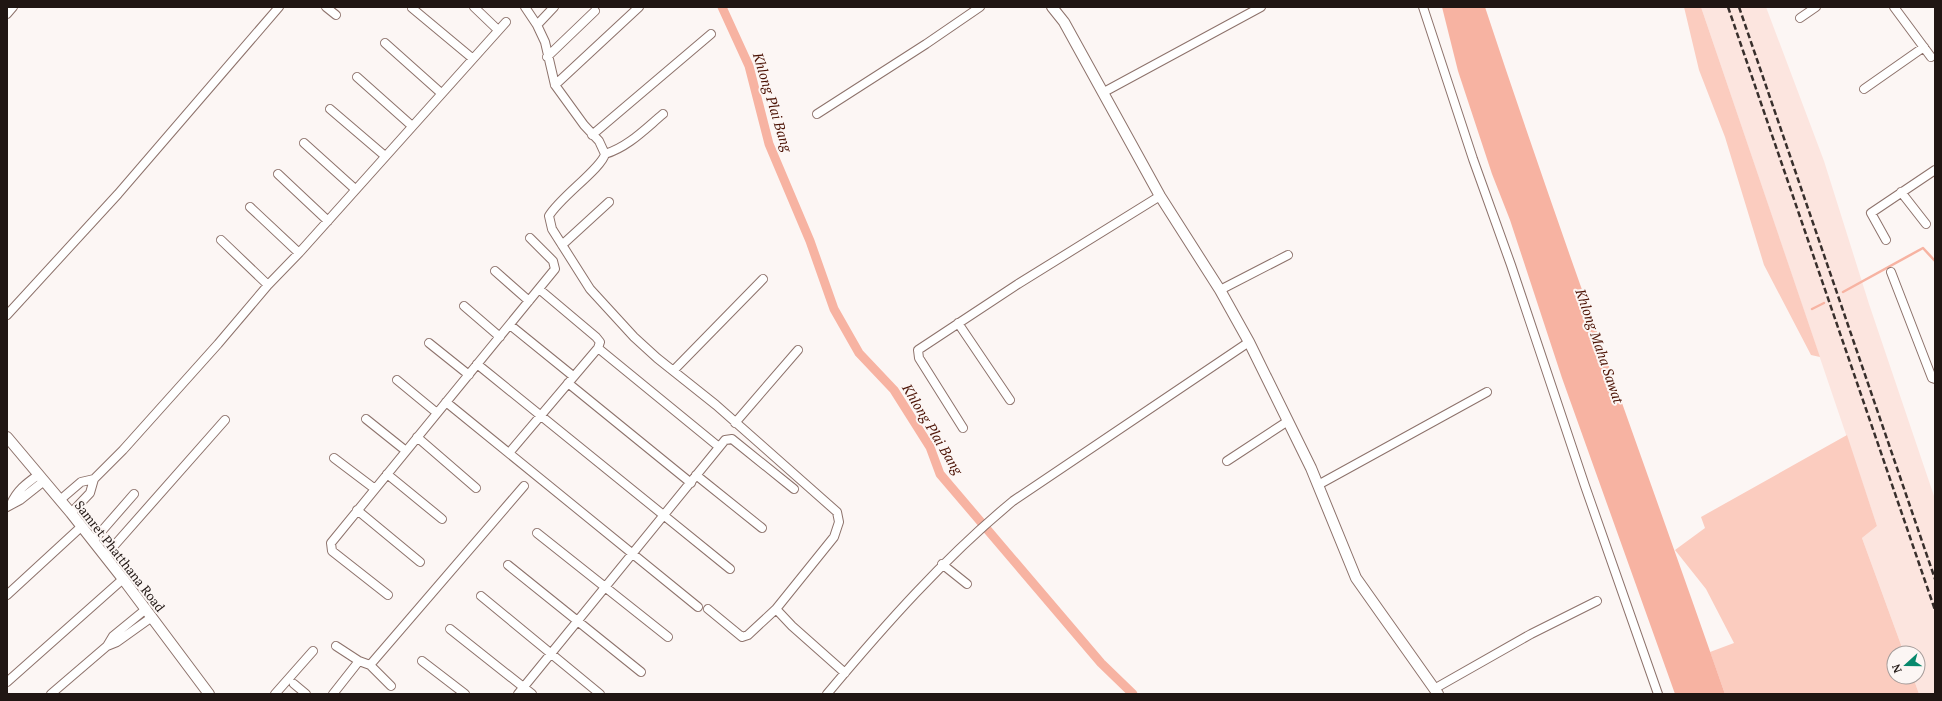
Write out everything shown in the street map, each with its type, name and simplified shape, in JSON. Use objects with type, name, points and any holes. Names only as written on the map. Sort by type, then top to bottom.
[{"type":"street","points":[[7,14],[13,7]]},
{"type":"street","points":[[7,315],[118,194],[278,7]]},
{"type":"street","points":[[326,7],[336,15]]},
{"type":"street","points":[[474,7],[498,30]]},
{"type":"street","points":[[525,7],[544,38],[547,57],[555,85],[561,95],[598,141],[605,154]]},
{"type":"street","points":[[537,25],[554,7]]},
{"type":"street","points":[[555,85],[640,7]]},
{"type":"street","points":[[817,114],[926,44],[980,7]]},
{"type":"street","points":[[1052,7],[1064,22],[1104,92],[1160,196],[1220,290],[1249,342],[1318,485],[1356,578],[1436,691],[1531,634],[1597,602]]},
{"type":"street","points":[[1104,92],[1261,7]]},
{"type":"street","points":[[1423,7],[1473,159],[1511,265],[1585,486],[1658,694]]},
{"type":"street","points":[[1800,18],[1816,7]]},
{"type":"street","points":[[1894,7],[1931,57]]},
{"type":"street","points":[[412,8],[472,58]]},
{"type":"street","points":[[547,57],[595,11]]},
{"type":"street","points":[[71,513],[90,493],[94,479],[123,450],[218,344],[268,285],[299,253],[472,58],[506,22]]},
{"type":"street","points":[[592,135],[710,34]]},
{"type":"street","points":[[385,42],[441,93]]},
{"type":"street","points":[[1864,89],[1924,47]]},
{"type":"street","points":[[357,77],[412,126]]},
{"type":"street","points":[[330,109],[385,156]]},
{"type":"street","points":[[663,114],[618,150],[605,154],[600,164],[554,207],[549,216],[552,229],[590,289],[610,312],[657,358],[716,405],[734,423],[830,505],[838,517],[839,522],[834,537],[776,609],[748,635],[742,637],[708,608]]},
{"type":"street","points":[[304,143],[355,190]]},
{"type":"street","points":[[1886,240],[1871,213],[1935,170]]},
{"type":"street","points":[[278,174],[328,220]]},
{"type":"street","points":[[1901,192],[1926,224]]},
{"type":"street","points":[[963,428],[917,354],[922,347],[1018,284],[1160,196]]},
{"type":"street","points":[[562,245],[609,202]]},
{"type":"street","points":[[250,207],[299,253]]},
{"type":"street","points":[[388,596],[332,551],[330,547],[331,543],[555,269],[555,265],[530,238]]},
{"type":"street","points":[[222,240],[268,285]]},
{"type":"street","points":[[1220,290],[1288,255]]},
{"type":"street","points":[[495,271],[529,301]]},
{"type":"street","points":[[1891,272],[1934,378]]},
{"type":"street","points":[[673,371],[763,279]]},
{"type":"street","points":[[509,453],[598,348],[600,342],[596,336],[539,289]]},
{"type":"street","points":[[464,306],[500,337]]},
{"type":"street","points":[[958,323],[1010,400]]},
{"type":"street","points":[[510,325],[573,376]]},
{"type":"street","points":[[827,694],[942,564],[990,520],[1013,501],[1249,342]]},
{"type":"street","points":[[429,343],[469,375]]},
{"type":"street","points":[[598,348],[719,447]]},
{"type":"street","points":[[734,423],[798,350]]},
{"type":"street","points":[[477,364],[730,569]]},
{"type":"street","points":[[397,380],[437,413]]},
{"type":"street","points":[[568,383],[691,483]]},
{"type":"street","points":[[1318,485],[1487,392]]},
{"type":"street","points":[[446,402],[698,607]]},
{"type":"street","points":[[366,419],[406,451]]},
{"type":"street","points":[[105,556],[225,420]]},
{"type":"street","points":[[1227,461],[1288,421]]},
{"type":"street","name":"Samret Phatthana Road","points":[[7,437],[82,526],[124,579],[209,694]]},
{"type":"street","points":[[417,437],[476,488]]},
{"type":"street","points":[[518,694],[725,440],[732,439],[794,489]]},
{"type":"street","points":[[334,458],[375,489]]},
{"type":"street","points":[[387,474],[442,519]]},
{"type":"street","points":[[696,476],[762,528]]},
{"type":"street","points":[[9,506],[15,495],[23,487],[41,478]]},
{"type":"street","points":[[60,500],[81,482],[94,479]]},
{"type":"street","points":[[370,666],[524,486]]},
{"type":"street","points":[[93,541],[134,494]]},
{"type":"street","points":[[357,510],[420,562]]},
{"type":"street","points":[[8,593],[82,526]]},
{"type":"street","points":[[537,533],[668,637]]},
{"type":"street","points":[[942,564],[967,584]]},
{"type":"street","points":[[508,565],[641,672]]},
{"type":"street","points":[[7,682],[124,579]]},
{"type":"street","points":[[481,596],[600,694]]},
{"type":"street","points":[[776,609],[792,626],[844,673]]},
{"type":"street","points":[[51,694],[107,646],[113,636],[149,613]]},
{"type":"street","points":[[450,629],[532,694]]},
{"type":"street","points":[[336,646],[370,666],[391,686]]},
{"type":"street","points":[[275,694],[313,651]]},
{"type":"street","points":[[333,694],[359,660]]},
{"type":"street","points":[[422,661],[465,694]]},
{"type":"street","points":[[294,684],[306,694]]},
{"type":"shaded area","points":[[1684,7],[1701,7],[1820,357],[1811,355],[1764,265],[1725,137],[1699,70]]},
{"type":"shaded area","points":[[1701,7],[1766,7],[1824,161],[1869,304],[1935,499],[1935,694],[1919,694],[1916,685],[1926,685],[1926,645],[1901,645],[1862,538],[1877,526]]},
{"type":"shaded area","points":[[1847,435],[1877,526],[1862,538],[1901,645],[1886,645],[1886,685],[1916,685],[1919,694],[1725,694],[1710,652],[1734,643],[1706,589],[1675,550],[1705,528],[1701,517]]},
{"type":"water","name":"Khlong Maha Sawat","points":[[1442,7],[1485,7],[1573,265],[1725,694],[1675,694],[1562,378],[1510,220],[1492,174],[1458,71]]},
{"type":"waterway","name":"Khlong Plai Bang","points":[[722,7],[749,66],[769,144],[810,241],[834,309],[859,353],[894,390],[930,447],[940,474],[1101,663],[1133,694]]},
{"type":"waterway","points":[[1843,292],[1923,248],[1935,261]]},
{"type":"waterway","points":[[1812,309],[1824,303]]},
{"type":"railway","points":[[1728,7],[1935,610]]},
{"type":"railway","points":[[1739,7],[1935,579]]}]
